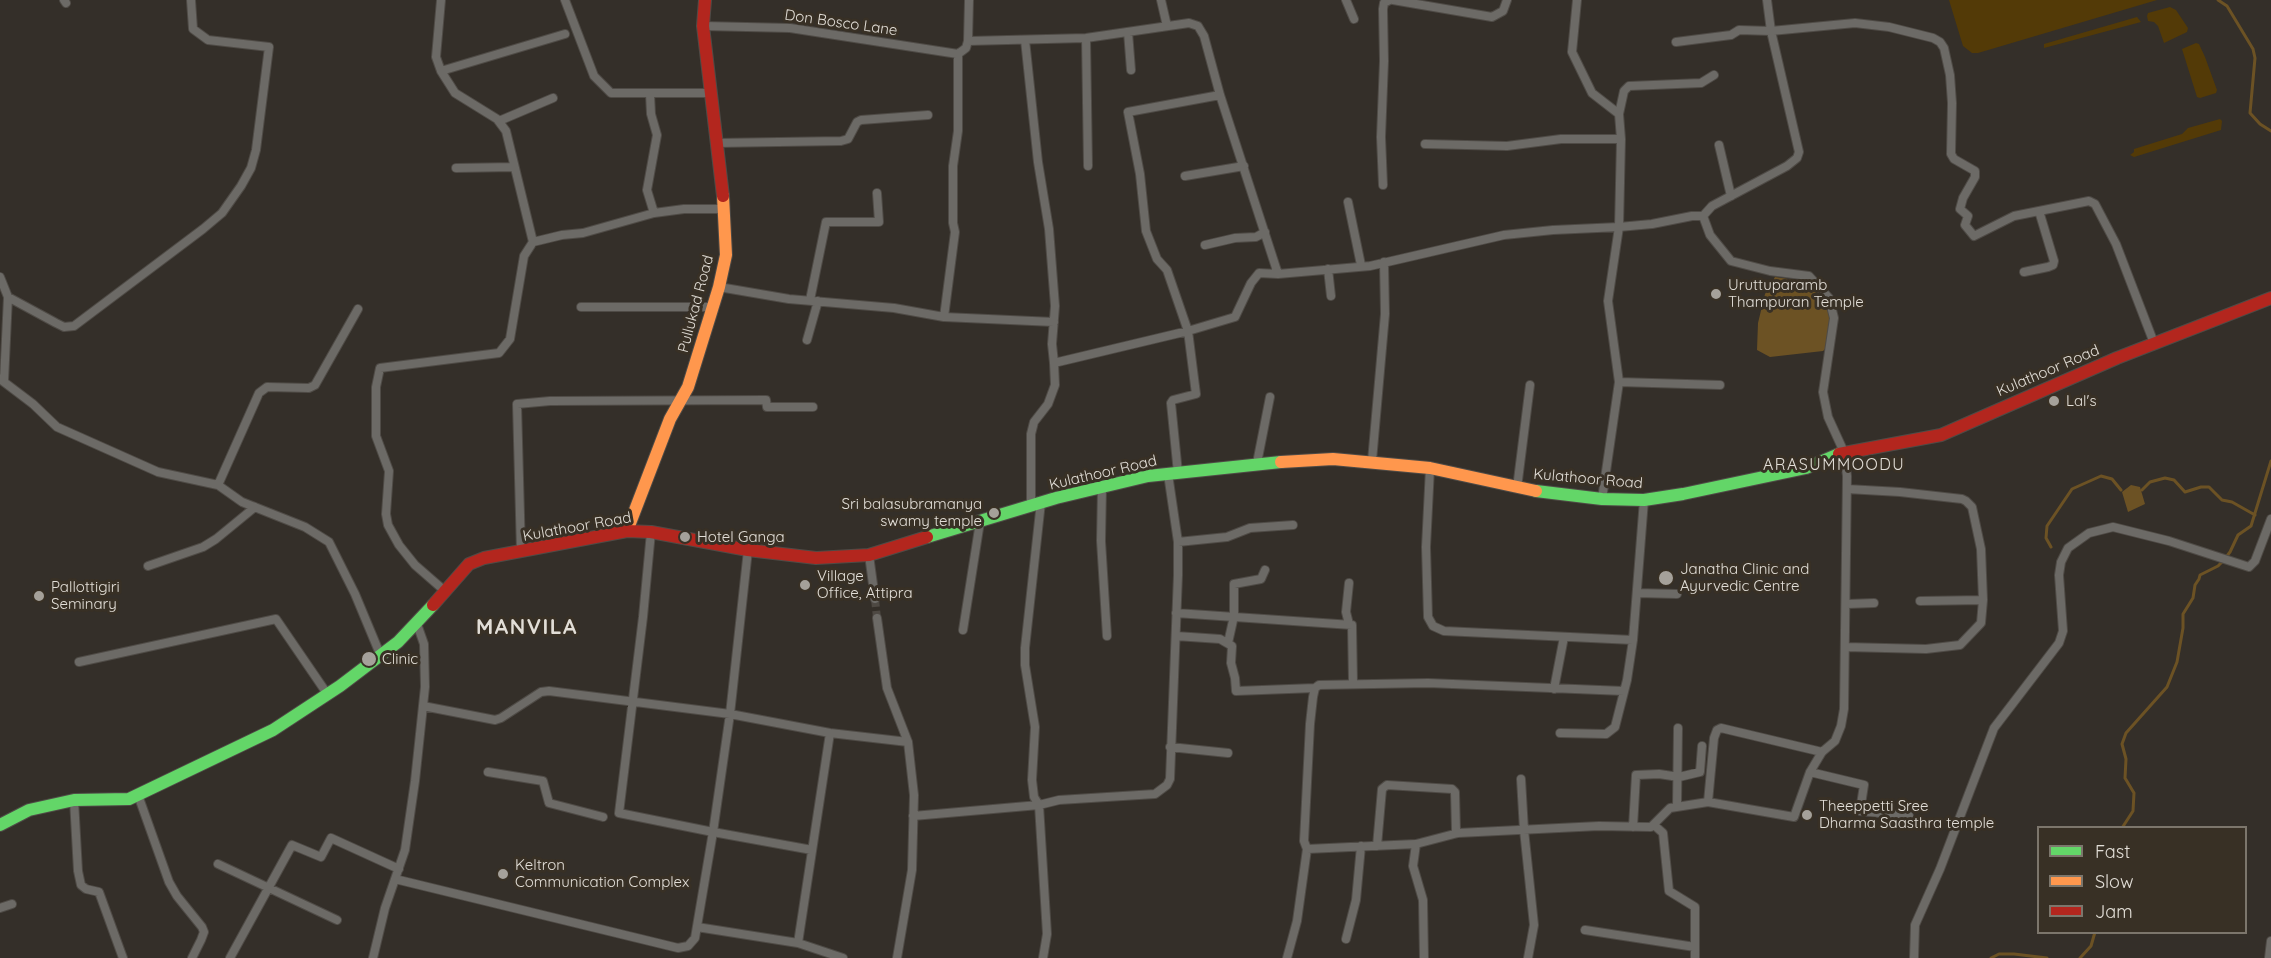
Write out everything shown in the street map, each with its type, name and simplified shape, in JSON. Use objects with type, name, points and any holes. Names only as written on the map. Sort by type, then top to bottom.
[{"type":"main road","name":"Pullukad Road","points":[[627,531],[654,457],[688,387],[719,287],[726,255],[725,209],[703,26],[705,0]]},
{"type":"main road","name":"Kulathoor Road","points":[[0,825],[29,810],[74,801],[129,799],[273,730],[328,695],[398,642],[417,624],[469,564],[627,531],[651,532],[748,550],[816,558],[869,555],[1036,504],[1148,476],[1257,463],[1333,459],[1372,462],[1430,468],[1517,488],[1602,499],[1644,500],[1806,468],[1844,452],[1941,435],[2154,343],[2271,298]]},
{"type":"street","points":[[8,297],[64,327],[74,326],[203,229],[222,213],[241,186],[251,168],[256,150],[269,47],[208,40],[193,29],[191,0]]},
{"type":"street","points":[[441,0],[436,57],[441,71],[455,93],[499,121],[506,131],[532,242],[524,256],[510,339],[499,353],[380,368],[377,375],[376,436],[389,471],[386,514],[388,525],[399,546],[415,565],[446,592]]},
{"type":"street","points":[[565,0],[594,76],[610,93],[618,95],[710,93]]},
{"type":"street","points":[[944,316],[954,232],[953,166],[958,131],[958,54],[966,48],[968,41],[969,0]]},
{"type":"street","points":[[1161,0],[1167,26]]},
{"type":"street","points":[[1346,0],[1354,19]]},
{"type":"street","points":[[1383,185],[1381,137],[1388,1],[1492,17],[1503,10],[1507,0]]},
{"type":"street","points":[[1577,0],[1572,52],[1592,93],[1619,114]]},
{"type":"street","points":[[1054,363],[1188,331],[1235,317],[1251,283],[1259,273],[1328,269],[1384,262],[1504,235],[1652,224],[1703,216],[1712,206],[1787,166],[1797,158],[1799,152],[1767,0]]},
{"type":"street","points":[[968,41],[1086,38],[1190,23],[1198,26],[1204,36],[1220,94],[1278,273]]},
{"type":"street","points":[[1676,42],[1731,35],[1740,30],[1772,31],[1855,23],[1889,27],[1933,38],[1940,42],[1944,48],[1950,75],[1951,154],[1954,159],[1975,171],[1975,177],[1963,198],[1960,209],[1968,216],[1965,225],[1974,236],[2014,216],[2089,201],[2095,204],[2116,244],[2154,343]]},
{"type":"street","name":"Don Bosco Lane","points":[[703,26],[790,28],[958,54]]},
{"type":"street","points":[[1128,32],[1131,70]]},
{"type":"street","points":[[441,71],[565,34]]},
{"type":"street","points":[[1086,38],[1088,166]]},
{"type":"street","points":[[1026,40],[1038,162],[1049,229],[1055,306],[1052,344],[1055,385],[1048,404],[1034,422],[1030,434],[1036,504],[1025,648],[1025,664],[1035,727],[1032,780],[1034,797],[1039,805],[1047,934],[1043,958]]},
{"type":"street","points":[[1602,499],[1619,382],[1608,301],[1618,227],[1621,139],[1619,114],[1624,91],[1629,86],[1701,83],[1714,75]]},
{"type":"street","points":[[650,94],[651,114],[657,135],[647,190],[654,213]]},
{"type":"street","points":[[913,816],[1039,805],[1059,800],[1155,794],[1167,785],[1170,779],[1178,542],[1171,403],[1173,400],[1196,394],[1188,331],[1167,270],[1157,258],[1146,231],[1140,174],[1128,112],[1220,94]]},
{"type":"street","points":[[499,121],[553,98]]},
{"type":"street","points":[[716,143],[842,141],[848,139],[857,122],[861,120],[928,115]]},
{"type":"street","points":[[1425,144],[1507,146],[1561,139],[1621,139]]},
{"type":"street","points":[[1719,145],[1731,196]]},
{"type":"street","points":[[1185,176],[1244,166]]},
{"type":"street","points":[[456,168],[514,167]]},
{"type":"street","points":[[807,340],[821,239],[826,222],[879,222],[877,193]]},
{"type":"street","points":[[1348,202],[1361,265]]},
{"type":"street","points":[[532,242],[583,233],[654,213],[684,209],[725,209]]},
{"type":"street","points":[[2024,272],[2048,267],[2053,265],[2054,261],[2039,211]]},
{"type":"street","points":[[1307,849],[1416,844],[1458,833],[1599,826],[1650,827],[1665,812],[1677,807],[1708,802],[1794,817],[1810,772],[1822,752],[1834,741],[1841,726],[1844,709],[1847,489],[1844,452],[1828,417],[1823,392],[1834,318],[1829,298],[1809,276],[1770,271],[1731,261],[1710,236],[1703,216]]},
{"type":"street","points":[[1205,245],[1235,238],[1256,237],[1265,232]]},
{"type":"street","points":[[1372,462],[1385,314],[1384,262]]},
{"type":"street","points":[[1328,269],[1331,296]]},
{"type":"street","points":[[0,277],[8,297],[2,380],[57,427],[158,472],[218,485],[251,508],[305,527],[330,542],[380,654]]},
{"type":"street","points":[[719,287],[789,299],[894,308],[944,316],[1054,322]]},
{"type":"street","points":[[581,307],[713,307]]},
{"type":"street","points":[[218,485],[260,393],[267,387],[276,385],[309,388],[315,385],[358,309]]},
{"type":"street","points":[[1619,382],[1720,386]]},
{"type":"street","points":[[1517,488],[1530,385]]},
{"type":"street","points":[[1257,463],[1270,397]]},
{"type":"street","points":[[521,552],[517,404],[550,401],[766,400],[767,407],[813,407]]},
{"type":"street","points":[[1430,468],[1426,548],[1428,617],[1433,626],[1444,631],[1633,640]]},
{"type":"street","points":[[1102,487],[1101,541],[1107,636]]},
{"type":"street","points":[[1845,647],[1926,649],[1960,645],[1981,623],[1983,600],[1981,549],[1972,507],[1966,501],[1900,492],[1847,489]]},
{"type":"street","points":[[1560,733],[1606,734],[1615,727],[1633,640],[1644,500]]},
{"type":"street","points":[[148,566],[203,547],[216,539],[251,508]]},
{"type":"street","points":[[1914,958],[1915,925],[1940,869],[1994,728],[2059,643],[2063,632],[2059,575],[2061,562],[2068,548],[2090,533],[2113,527],[2210,553],[2246,567],[2253,564],[2271,519]]},
{"type":"street","points":[[963,630],[980,522]]},
{"type":"street","points":[[1178,542],[1227,537],[1250,528],[1293,525]]},
{"type":"street","points":[[651,532],[619,813],[812,850]]},
{"type":"street","points":[[395,879],[678,948],[688,946],[695,938],[713,832],[730,714],[748,550]]},
{"type":"street","points":[[869,555],[875,599]]},
{"type":"street","points":[[1228,643],[1234,616],[1234,584],[1261,579],[1265,570]]},
{"type":"street","points":[[1349,583],[1346,612],[1349,624],[1352,624],[1353,683]]},
{"type":"street","points":[[1636,593],[1677,594]]},
{"type":"street","points":[[1920,601],[1983,600]]},
{"type":"street","points":[[1847,604],[1874,603]]},
{"type":"street","points":[[1176,613],[1349,624]]},
{"type":"street","points":[[877,618],[887,688],[908,742],[914,795],[912,870],[897,958]]},
{"type":"street","points":[[79,662],[276,619],[328,695]]},
{"type":"street","points":[[373,958],[385,908],[405,850],[423,706],[424,644],[417,624]]},
{"type":"street","points":[[1176,636],[1220,639],[1232,645],[1231,663],[1236,691],[1315,688],[1326,683],[1428,683],[1624,692]]},
{"type":"street","points":[[1554,688],[1564,637]]},
{"type":"street","points":[[1287,958],[1297,921],[1307,849],[1304,841],[1310,724],[1315,688]]},
{"type":"street","points":[[423,706],[495,720],[541,692],[549,691],[730,714],[830,733],[908,742]]},
{"type":"street","points":[[1677,807],[1678,728]]},
{"type":"street","points":[[1708,802],[1714,738],[1717,730],[1721,728],[1822,752]]},
{"type":"street","points":[[798,944],[830,733]]},
{"type":"street","points":[[1633,827],[1635,775],[1659,774],[1679,777],[1700,772],[1702,746]]},
{"type":"street","points":[[1170,747],[1228,753]]},
{"type":"street","points":[[488,772],[543,781],[549,804],[603,818]]},
{"type":"street","points":[[1810,772],[1864,786],[1860,811],[1909,816]]},
{"type":"street","points":[[1521,779],[1534,925],[1528,958]]},
{"type":"street","points":[[1377,846],[1382,789],[1388,785],[1452,789],[1457,795],[1456,831],[1458,833]]},
{"type":"street","points":[[138,795],[169,882],[204,932],[192,958]]},
{"type":"street","points":[[74,801],[78,871],[81,885],[86,889],[99,892],[123,958],[118,958]]},
{"type":"street","points":[[1654,825],[1663,832],[1669,891],[1695,907],[1695,958]]},
{"type":"street","points":[[230,958],[292,845],[321,857],[331,838],[399,869]]},
{"type":"street","points":[[1416,844],[1413,866],[1424,900],[1424,958]]},
{"type":"street","points":[[1346,939],[1356,900],[1361,846]]},
{"type":"street","points":[[218,864],[337,920]]},
{"type":"street","points":[[0,908],[12,904]]},
{"type":"street","points":[[697,927],[798,944],[843,958]]},
{"type":"street","points":[[1585,930],[1695,947]]},
{"type":"street","points":[[2269,958],[2271,940]]},
{"type":"street","points":[[678,948],[685,958]]},
{"type":"shaded area","points":[[1949,0],[2157,0],[1972,53],[1963,46]]},
{"type":"shaded area","points":[[2170,7],[2176,10],[2188,28],[2187,32],[2164,43],[2158,26],[2148,21],[2147,16],[2148,13]]},
{"type":"shaded area","points":[[2137,17],[2141,22],[2044,48],[2044,44]]},
{"type":"shaded area","points":[[2196,43],[2199,44],[2205,57],[2217,90],[2216,93],[2200,98],[2197,97],[2182,49]]},
{"type":"shaded area","points":[[2220,119],[2222,121],[2221,130],[2134,157],[2130,155],[2134,149],[2182,134],[2188,128]]},
{"type":"shaded area","points":[[1775,277],[1808,282],[1826,301],[1831,325],[1829,345],[1823,351],[1770,357],[1757,350],[1758,323],[1765,294]]},
{"type":"shaded area","points":[[2131,485],[2140,487],[2145,504],[2128,512],[2122,492]]},
{"type":"waterway","points":[[2218,0],[2227,6],[2253,49],[2255,58],[2250,113],[2260,124],[2271,131]]},
{"type":"waterway","points":[[2123,826],[2133,811],[2134,793],[2125,778],[2126,759],[2122,744],[2126,733],[2167,687],[2177,662],[2183,614],[2193,598],[2195,585],[2200,575],[2223,561],[2238,535],[2251,526],[2271,461]]},
{"type":"waterway","points":[[2051,547],[2046,538],[2047,526],[2072,489],[2101,476],[2112,479],[2121,490]]},
{"type":"waterway","points":[[2142,490],[2150,482],[2165,478],[2174,480],[2185,492],[2209,487],[2222,500],[2232,502],[2255,515]]},
{"type":"waterway","points":[[2080,958],[2091,946],[2094,934]]},
{"type":"waterway","points":[[1991,958],[1999,954],[2047,958]]},
{"type":"tunnel","points":[[875,599],[877,618]]},
{"type":"traffic: fast","points":[[1536,491],[1602,499],[1644,500],[1806,468],[1839,454]]},
{"type":"traffic: fast","points":[[927,537],[1056,498],[1148,476],[1281,462]]},
{"type":"traffic: fast","points":[[0,825],[29,810],[74,800],[129,799],[273,730],[340,686],[398,642],[433,605]]},
{"type":"traffic: slow","points":[[627,531],[670,419],[688,387],[719,287],[726,255],[723,196]]},
{"type":"traffic: slow","points":[[1281,462],[1333,459],[1430,468],[1536,491]]},
{"type":"traffic: jam","points":[[705,0],[703,26],[723,196]]},
{"type":"traffic: jam","points":[[1839,454],[1941,435],[2117,358],[2271,298]]},
{"type":"traffic: jam","points":[[433,605],[469,564],[484,558],[627,531],[651,532],[748,550],[816,558],[869,555],[927,537]]},
{"type":"place","name":"Uruttuparamb Thampuran Temple","points":[[1716,294]]},
{"type":"place","name":"Lal's","points":[[2054,401]]},
{"type":"place","name":"Sri balasubramanya swamy temple","points":[[994,513]]},
{"type":"place","name":"Hotel Ganga","points":[[685,537]]},
{"type":"place","name":"Janatha Clinic and Ayurvedic Centre","points":[[1666,578]]},
{"type":"place","name":"Village Office, Attipra","points":[[805,585]]},
{"type":"place","name":"Pallottigiri Seminary","points":[[39,596]]},
{"type":"place","name":"Clinic","points":[[369,659]]},
{"type":"place","name":"Theeppetti Sree Dharma Saasthra temple","points":[[1807,815]]},
{"type":"place","name":"Keltron Communication Complex","points":[[503,874]]},
{"type":"district","name":"ARASUMMOODU","points":[[1834,465]]},
{"type":"district","name":"MANVILA","points":[[527,628]]}]
